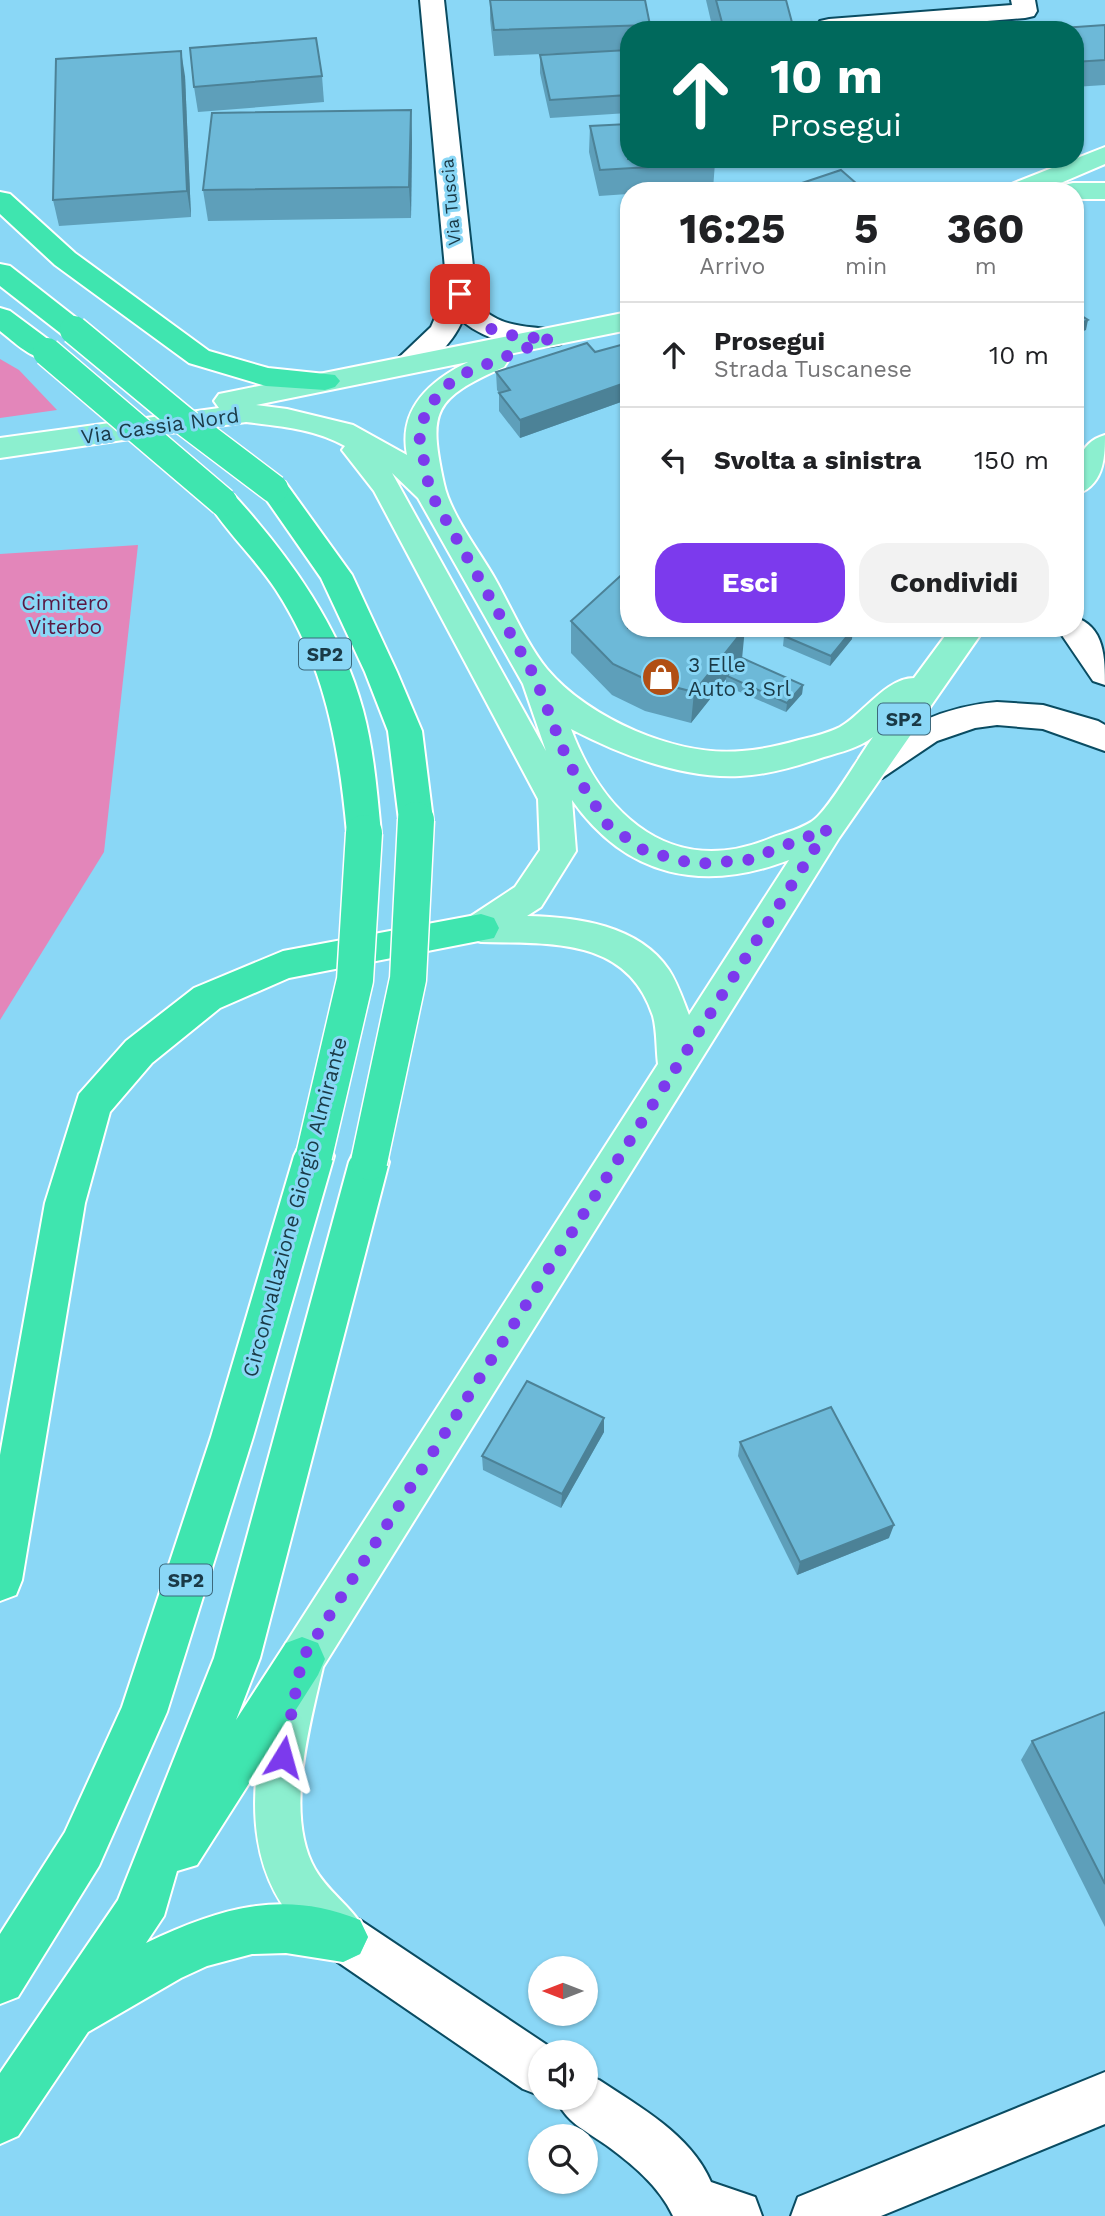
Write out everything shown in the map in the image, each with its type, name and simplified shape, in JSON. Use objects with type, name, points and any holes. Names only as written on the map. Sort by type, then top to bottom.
[{"type":"highway","points":[[0,200],[65,259],[199,357],[266,377],[325,381]]},
{"type":"highway","name":"SP2","points":[[0,272],[184,421],[274,489],[336,575],[382,672],[405,731],[416,820],[408,979],[369,1162],[237,1658],[134,1920]]},
{"type":"highway","name":"Circonvallazione Giorgio Almirante","points":[[0,317],[47,352],[223,502],[262,544],[291,584],[335,675],[354,743],[363,833],[355,980],[314,1156],[232,1437],[144,1712],[82,1849],[0,1979]]},
{"type":"highway","points":[[0,1580],[65,1203],[93,1105],[139,1052],[207,999],[283,965],[481,928]]},
{"type":"highway","name":"SP2","points":[[0,2118],[71,2016],[302,1659]]},
{"type":"highway","points":[[71,2016],[139,1974],[202,1944],[252,1929],[282,1929],[343,1937]]},
{"type":"main road","points":[[1084,164],[1105,155]]},
{"type":"main road","points":[[1040,182],[1074,168]]},
{"type":"main road","points":[[1084,191],[1105,191]]},
{"type":"main road","name":"Via Cassia Nord","points":[[0,448],[620,323]]},
{"type":"main road","points":[[430,492],[419,435],[426,411],[442,390],[458,376],[551,338]]},
{"type":"main road","name":"Via Cassia Nord","points":[[0,448],[246,413],[287,418],[342,432],[403,466],[430,492],[535,677],[584,721],[636,745],[697,761],[741,764],[802,752],[852,734],[938,668]]},
{"type":"main road","points":[[342,432],[387,486],[555,799],[558,852],[528,897],[481,928]]},
{"type":"main road","points":[[1084,472],[1104,447]]},
{"type":"main road","name":"Via Cassia Nord","points":[[827,829],[938,668],[963,637]]},
{"type":"main road","points":[[535,677],[568,762],[581,783],[607,824],[645,851],[694,864],[748,860],[827,829]]},
{"type":"main road","name":"SP2","points":[[302,1659],[827,829]]},
{"type":"main road","points":[[481,928],[573,931],[626,950],[655,979],[672,1018],[677,1069]]},
{"type":"main road","points":[[302,1659],[286,1730],[279,1797],[281,1851],[298,1887],[343,1937]]},
{"type":"street","name":"Via Tuscia","points":[[432,0],[463,305],[482,324],[514,336],[551,338]]},
{"type":"street","points":[[894,21],[1025,11],[1023,0]]},
{"type":"street","points":[[405,366],[444,331],[460,294]]},
{"type":"street","points":[[1079,637],[1105,673]]},
{"type":"street","points":[[870,769],[932,728],[975,714],[1052,718],[1105,739]]},
{"type":"street","points":[[343,1937],[528,2062]]},
{"type":"street","points":[[817,2216],[1105,2098]]},
{"type":"street","points":[[598,2110],[656,2149],[710,2212]]},
{"type":"green space","points":[[0,359],[19,370],[57,410],[0,418]]},
{"type":"green space","name":"Cimitero Viterbo","points":[[138,545],[104,852],[0,1020],[0,554]]},
{"type":"building","points":[[490,0],[645,0],[649,21],[620,21],[620,26],[494,30]]},
{"type":"building","points":[[716,0],[786,0],[792,21],[722,21]]},
{"type":"building","points":[[1105,25],[1105,60],[1084,61],[1084,26]]},
{"type":"building","points":[[316,38],[322,76],[194,87],[190,48]]},
{"type":"building","points":[[620,50],[620,96],[550,100],[540,55]]},
{"type":"building","points":[[181,51],[187,191],[53,200],[56,59]]},
{"type":"building","points":[[411,110],[409,187],[203,190],[212,113]]},
{"type":"building","points":[[620,124],[620,168],[633,168],[600,170],[590,126]]},
{"type":"building","points":[[841,170],[855,182],[805,182]]},
{"type":"building","points":[[587,343],[595,352],[620,345],[620,385],[520,420],[499,393],[510,390],[496,372]]},
{"type":"building","points":[[620,576],[620,637],[738,637],[694,692],[647,680],[613,664],[571,621]]},
{"type":"building","points":[[786,637],[846,637],[831,656]]},
{"type":"building","points":[[742,658],[803,685],[787,703],[727,676]]},
{"type":"building","points":[[527,1381],[604,1418],[562,1494],[482,1456]]},
{"type":"building","points":[[831,1407],[894,1525],[800,1562],[740,1442]]},
{"type":"building","points":[[1105,1712],[1105,1884],[1032,1741]]},
{"type":"place","name":"3 Elle Auto 3 Srl","points":[[661,677]]},
{"type":"route","points":[[283,1757],[286,1730],[302,1659],[827,829],[748,860],[694,864],[645,851],[607,824],[568,762],[535,677],[430,492],[419,435],[426,411],[442,390],[458,376],[551,338],[514,336],[482,324],[470,315],[460,294]]}]
